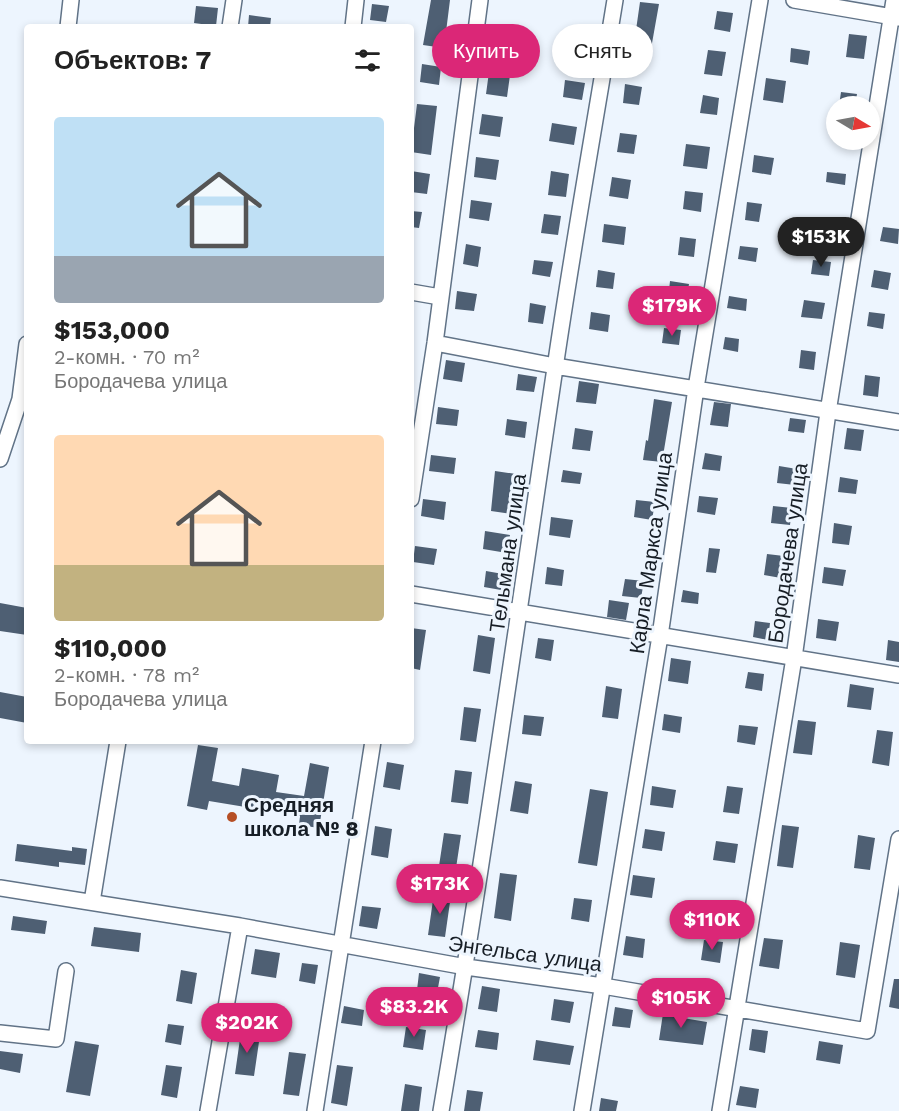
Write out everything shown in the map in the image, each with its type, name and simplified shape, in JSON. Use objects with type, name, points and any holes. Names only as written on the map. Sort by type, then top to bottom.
[{"type":"street","points":[[68,24],[71,0]]},
{"type":"street","points":[[230,24],[234,0]]},
{"type":"street","points":[[352,24],[356,0]]},
{"type":"street","points":[[414,480],[435,343],[480,0]]},
{"type":"street","name":"Тельмана улица","points":[[441,1111],[466,967],[555,366],[615,0]]},
{"type":"street","name":"Карла Маркса улица","points":[[582,1111],[660,636],[696,388],[760,0]]},
{"type":"street","points":[[794,0],[895,17]]},
{"type":"street","name":"Бородачева улица","points":[[720,1111],[794,658],[828,412],[895,17],[894,0]]},
{"type":"street","points":[[414,293],[440,297]]},
{"type":"street","points":[[435,343],[555,366],[899,422]]},
{"type":"street","points":[[0,459],[20,399],[24,377]]},
{"type":"street","points":[[414,595],[520,614],[899,675]]},
{"type":"street","points":[[92,902],[118,744]]},
{"type":"street","points":[[315,1111],[339,945],[372,744]]},
{"type":"street","name":"Энгельса улица","points":[[0,888],[240,926],[466,967],[603,986],[867,1031],[899,839]]},
{"type":"street","points":[[208,1111],[240,926]]},
{"type":"street","points":[[0,1033],[56,1040],[66,970]]},
{"type":"building","points":[[431,0],[450,0],[447,24],[432,24],[432,46],[423,45]]},
{"type":"building","points":[[640,2],[659,4],[653,38],[653,24],[637,24]]},
{"type":"building","points":[[372,4],[389,6],[386,22],[370,20]]},
{"type":"building","points":[[196,6],[218,8],[216,24],[194,23]]},
{"type":"building","points":[[717,11],[733,13],[730,32],[714,29]]},
{"type":"building","points":[[249,15],[271,18],[270,24],[248,24]]},
{"type":"building","points":[[849,34],[867,36],[864,59],[846,57]]},
{"type":"building","points":[[791,48],[810,51],[808,65],[790,62]]},
{"type":"building","points":[[708,50],[726,52],[722,76],[704,74]]},
{"type":"building","points":[[422,64],[432,66],[432,78],[440,78],[439,85],[420,82]]},
{"type":"building","points":[[488,78],[510,78],[507,97],[486,94]]},
{"type":"building","points":[[766,78],[786,81],[783,103],[763,100]]},
{"type":"building","points":[[565,80],[585,83],[582,100],[563,97]]},
{"type":"building","points":[[625,84],[642,87],[639,105],[623,103]]},
{"type":"building","points":[[841,92],[857,94],[857,96],[840,96]]},
{"type":"building","points":[[703,95],[719,98],[717,115],[700,113]]},
{"type":"building","points":[[417,104],[437,106],[431,155],[414,152]]},
{"type":"building","points":[[482,114],[503,117],[500,137],[479,134]]},
{"type":"building","points":[[552,123],[577,127],[574,145],[549,141]]},
{"type":"building","points":[[620,133],[637,135],[634,154],[617,152]]},
{"type":"building","points":[[686,144],[710,147],[707,169],[683,166]]},
{"type":"building","points":[[754,155],[774,158],[771,175],[752,172]]},
{"type":"building","points":[[476,157],[499,160],[496,180],[474,177]]},
{"type":"building","points":[[414,171],[430,174],[427,194],[414,192]]},
{"type":"building","points":[[551,171],[569,174],[566,197],[548,195]]},
{"type":"building","points":[[827,172],[846,174],[845,185],[826,182]]},
{"type":"building","points":[[612,177],[631,180],[628,199],[609,196]]},
{"type":"building","points":[[685,191],[703,193],[701,212],[683,209]]},
{"type":"building","points":[[471,200],[492,203],[489,221],[469,218]]},
{"type":"building","points":[[747,202],[762,204],[759,222],[745,220]]},
{"type":"building","points":[[414,211],[422,212],[419,228],[414,227]]},
{"type":"building","points":[[544,214],[561,216],[558,235],[541,233]]},
{"type":"building","points":[[604,224],[626,227],[624,245],[602,242]]},
{"type":"building","points":[[883,227],[899,229],[898,244],[880,241]]},
{"type":"building","points":[[680,237],[696,239],[694,257],[678,255]]},
{"type":"building","points":[[466,244],[481,247],[478,267],[463,264]]},
{"type":"building","points":[[740,246],[758,248],[756,262],[738,259]]},
{"type":"building","points":[[534,260],[553,262],[550,277],[532,274]]},
{"type":"building","points":[[813,260],[831,262],[829,276],[811,274]]},
{"type":"building","points":[[598,270],[615,273],[613,289],[596,287]]},
{"type":"building","points":[[874,270],[891,273],[888,290],[871,287]]},
{"type":"building","points":[[670,281],[689,284],[686,302],[668,300]]},
{"type":"building","points":[[457,291],[477,294],[474,311],[455,309]]},
{"type":"building","points":[[729,296],[747,299],[746,311],[727,308]]},
{"type":"building","points":[[804,300],[825,303],[822,319],[801,317]]},
{"type":"building","points":[[530,303],[546,306],[543,324],[528,322]]},
{"type":"building","points":[[591,312],[610,315],[608,332],[589,329]]},
{"type":"building","points":[[869,312],[885,314],[883,329],[867,326]]},
{"type":"building","points":[[664,328],[681,330],[679,345],[662,343]]},
{"type":"building","points":[[725,337],[739,339],[738,352],[723,349]]},
{"type":"building","points":[[801,350],[816,352],[814,370],[799,368]]},
{"type":"building","points":[[446,360],[465,363],[462,382],[443,379]]},
{"type":"building","points":[[518,374],[537,377],[534,392],[516,390]]},
{"type":"building","points":[[865,375],[880,377],[878,397],[863,395]]},
{"type":"building","points":[[579,381],[599,384],[596,404],[576,402]]},
{"type":"building","points":[[654,399],[672,402],[662,462],[643,460]]},
{"type":"building","points":[[714,402],[731,404],[728,427],[710,425]]},
{"type":"building","points":[[438,407],[459,410],[457,426],[436,424]]},
{"type":"building","points":[[790,418],[806,420],[804,433],[788,431]]},
{"type":"building","points":[[507,419],[527,422],[525,438],[505,435]]},
{"type":"building","points":[[575,428],[593,431],[590,451],[572,449]]},
{"type":"building","points":[[847,428],[864,430],[861,451],[844,449]]},
{"type":"building","points":[[705,453],[722,456],[720,471],[702,469]]},
{"type":"building","points":[[431,455],[456,458],[454,474],[429,471]]},
{"type":"building","points":[[779,466],[797,469],[795,485],[777,483]]},
{"type":"building","points":[[563,470],[582,473],[580,484],[561,482]]},
{"type":"building","points":[[495,471],[516,474],[512,514],[491,511]]},
{"type":"building","points":[[840,477],[858,480],[856,494],[838,492]]},
{"type":"building","points":[[699,496],[718,498],[715,515],[697,512]]},
{"type":"building","points":[[423,499],[446,502],[444,520],[421,516]]},
{"type":"building","points":[[636,500],[655,502],[652,520],[634,517]]},
{"type":"building","points":[[773,506],[792,508],[790,525],[771,523]]},
{"type":"building","points":[[551,517],[573,520],[570,538],[549,535]]},
{"type":"building","points":[[834,523],[852,526],[849,545],[832,543]]},
{"type":"building","points":[[485,531],[510,535],[507,553],[483,549]]},
{"type":"building","points":[[415,546],[437,549],[434,565],[414,562]]},
{"type":"building","points":[[709,548],[720,549],[716,573],[706,572]]},
{"type":"building","points":[[767,554],[784,556],[781,578],[764,575]]},
{"type":"building","points":[[547,567],[564,570],[562,586],[545,584]]},
{"type":"building","points":[[824,567],[846,570],[843,586],[822,583]]},
{"type":"building","points":[[486,571],[503,574],[501,590],[484,587]]},
{"type":"building","points":[[625,579],[644,581],[641,598],[622,596]]},
{"type":"building","points":[[683,590],[699,593],[698,604],[681,602]]},
{"type":"building","points":[[609,600],[629,603],[626,620],[607,617]]},
{"type":"building","points":[[0,603],[24,607],[24,635],[0,631]]},
{"type":"building","points":[[818,619],[839,622],[836,641],[816,638]]},
{"type":"building","points":[[755,621],[770,623],[768,640],[753,637]]},
{"type":"building","points":[[414,628],[426,630],[420,670],[414,669]]},
{"type":"building","points":[[478,635],[495,638],[490,674],[473,671]]},
{"type":"building","points":[[538,638],[554,640],[551,661],[535,658]]},
{"type":"building","points":[[888,640],[899,642],[899,662],[886,660]]},
{"type":"building","points":[[671,658],[691,661],[688,684],[668,681]]},
{"type":"building","points":[[748,672],[764,674],[762,691],[745,688]]},
{"type":"building","points":[[850,684],[874,688],[871,710],[847,707]]},
{"type":"building","points":[[606,686],[622,689],[618,719],[602,717]]},
{"type":"building","points":[[0,692],[24,696],[24,722],[0,718]]},
{"type":"building","points":[[464,707],[481,709],[476,742],[460,740]]},
{"type":"building","points":[[664,714],[682,717],[680,733],[662,730]]},
{"type":"building","points":[[524,715],[544,717],[541,736],[522,734]]},
{"type":"building","points":[[798,720],[816,722],[812,755],[793,753]]},
{"type":"building","points":[[739,725],[758,727],[755,745],[737,742]]},
{"type":"building","points":[[877,730],[893,732],[889,766],[872,763]]},
{"type":"building","points":[[198,745],[218,748],[212,781],[239,786],[242,768],[279,775],[276,792],[304,796],[310,763],[329,767],[319,828],[299,825],[300,816],[209,801],[207,810],[187,806]]},
{"type":"building","points":[[387,762],[404,765],[400,790],[383,787]]},
{"type":"building","points":[[455,770],[472,772],[468,804],[451,802]]},
{"type":"building","points":[[515,781],[532,784],[528,814],[510,811]]},
{"type":"building","points":[[652,786],[676,790],[673,808],[650,805]]},
{"type":"building","points":[[727,786],[743,788],[739,814],[723,812]]},
{"type":"building","points":[[590,789],[608,792],[597,866],[578,863]]},
{"type":"building","points":[[782,825],[799,827],[793,868],[777,866]]},
{"type":"building","points":[[375,826],[392,829],[388,858],[371,855]]},
{"type":"building","points":[[645,829],[665,832],[662,851],[642,848]]},
{"type":"building","points":[[444,833],[461,835],[456,868],[439,866]]},
{"type":"building","points":[[858,835],[875,838],[870,870],[854,868]]},
{"type":"building","points":[[716,841],[738,844],[735,863],[713,860]]},
{"type":"building","points":[[17,844],[72,851],[72,847],[87,849],[85,865],[59,862],[59,867],[15,861]]},
{"type":"building","points":[[500,873],[517,875],[511,921],[494,918]]},
{"type":"building","points":[[633,875],[655,878],[652,898],[630,895]]},
{"type":"building","points":[[434,893],[451,895],[445,937],[428,935]]},
{"type":"building","points":[[574,898],[592,900],[589,922],[571,919]]},
{"type":"building","points":[[362,906],[381,908],[377,929],[359,926]]},
{"type":"building","points":[[13,916],[47,921],[45,934],[11,930]]},
{"type":"building","points":[[94,927],[141,933],[139,952],[91,946]]},
{"type":"building","points":[[626,936],[645,939],[643,958],[623,955]]},
{"type":"building","points":[[764,938],[783,940],[779,969],[759,966]]},
{"type":"building","points":[[704,940],[723,942],[720,963],[701,960]]},
{"type":"building","points":[[840,942],[860,945],[855,978],[836,975]]},
{"type":"building","points":[[255,949],[280,953],[276,978],[251,974]]},
{"type":"building","points":[[302,963],[318,965],[315,984],[299,981]]},
{"type":"building","points":[[181,970],[197,973],[192,1004],[176,1001]]},
{"type":"building","points":[[419,973],[440,977],[437,993],[417,990]]},
{"type":"building","points":[[894,979],[899,979],[899,1009],[889,1007]]},
{"type":"building","points":[[482,986],[500,989],[497,1012],[478,1009]]},
{"type":"building","points":[[554,999],[574,1002],[570,1023],[551,1020]]},
{"type":"building","points":[[344,1006],[364,1010],[362,1026],[341,1023]]},
{"type":"building","points":[[615,1007],[633,1010],[630,1028],[612,1026]]},
{"type":"building","points":[[664,1007],[678,1009],[677,1017],[707,1022],[703,1045],[659,1040]]},
{"type":"building","points":[[168,1024],[184,1026],[181,1045],[165,1042]]},
{"type":"building","points":[[406,1027],[426,1030],[423,1050],[403,1047]]},
{"type":"building","points":[[752,1029],[768,1031],[765,1053],[749,1050]]},
{"type":"building","points":[[478,1030],[499,1033],[497,1050],[475,1047]]},
{"type":"building","points":[[241,1032],[260,1035],[254,1076],[235,1074]]},
{"type":"building","points":[[536,1040],[574,1046],[570,1065],[533,1060]]},
{"type":"building","points":[[75,1041],[99,1045],[90,1096],[66,1092]]},
{"type":"building","points":[[819,1041],[843,1045],[840,1064],[816,1060]]},
{"type":"building","points":[[0,1051],[23,1054],[20,1073],[0,1069]]},
{"type":"building","points":[[289,1052],[306,1054],[299,1096],[283,1094]]},
{"type":"building","points":[[166,1065],[182,1067],[177,1098],[161,1095]]},
{"type":"building","points":[[337,1065],[353,1067],[347,1106],[331,1103]]},
{"type":"building","points":[[405,1084],[422,1087],[419,1111],[401,1111]]},
{"type":"building","points":[[740,1086],[759,1089],[756,1108],[736,1105]]},
{"type":"building","points":[[467,1090],[483,1092],[480,1111],[464,1111]]},
{"type":"building","points":[[601,1098],[618,1101],[616,1111],[599,1111]]},
{"type":"place","name":"Средняя школа № 8","points":[[232,817]]}]
